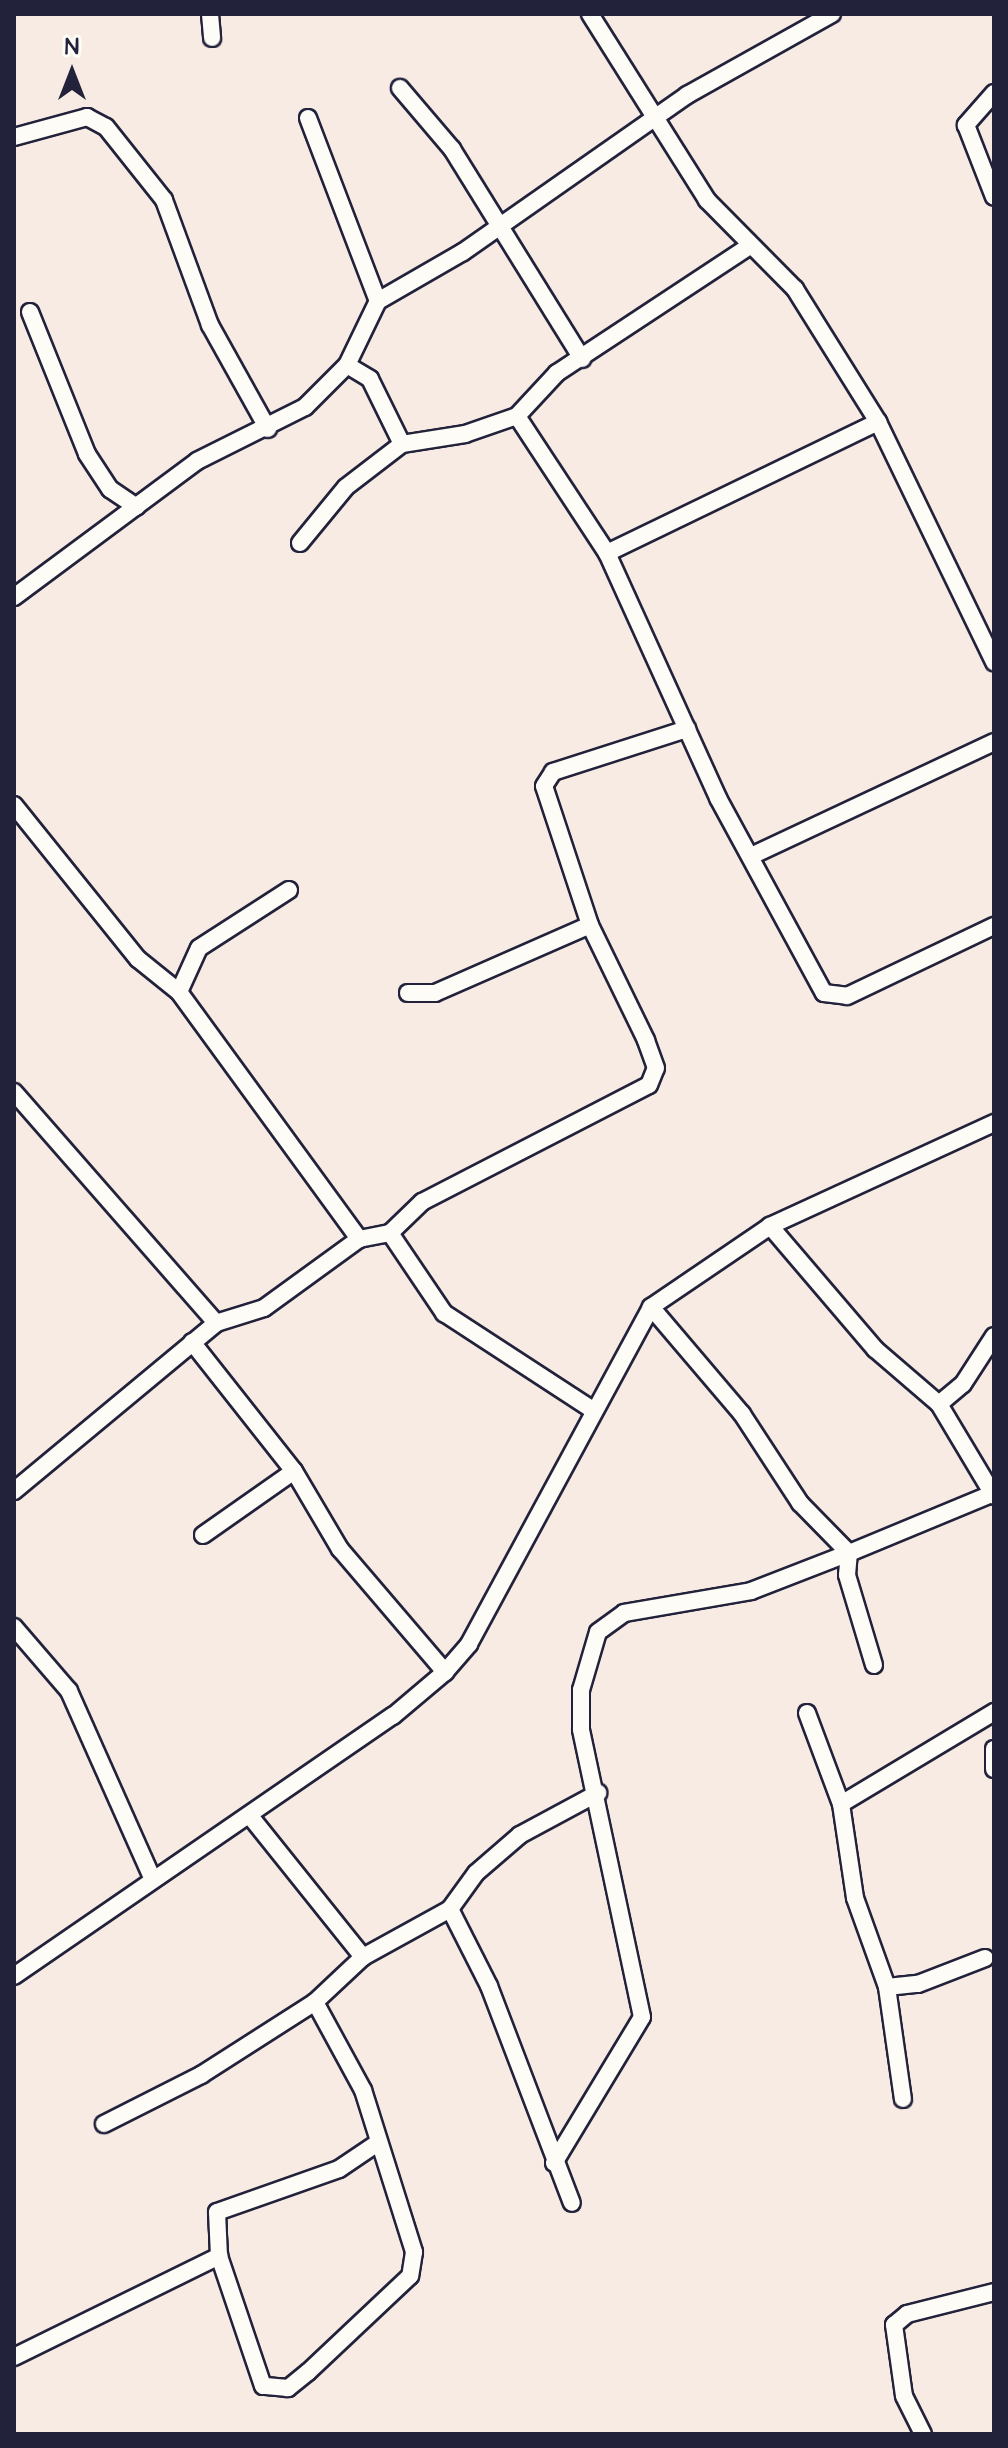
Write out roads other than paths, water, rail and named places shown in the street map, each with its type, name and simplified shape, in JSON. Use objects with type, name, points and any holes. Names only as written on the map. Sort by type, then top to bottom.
[{"type":"street","points":[[210,14],[212,38]]},
{"type":"street","points":[[590,14],[659,117],[707,200],[748,247],[795,289],[878,422],[994,662]]},
{"type":"street","points":[[14,597],[197,461],[268,429],[305,407],[347,365],[378,301],[659,117],[832,14]]},
{"type":"street","points":[[400,88],[423,109],[499,224],[582,359]]},
{"type":"street","points":[[994,93],[966,125],[994,197]]},
{"type":"street","points":[[14,137],[87,117],[106,127],[164,200],[210,325],[268,429]]},
{"type":"street","points":[[308,118],[378,301]]},
{"type":"street","points":[[347,365],[370,379],[402,444],[415,448],[517,416],[557,373],[748,247]]},
{"type":"street","points":[[30,312],[87,454],[110,489],[137,507]]},
{"type":"street","points":[[517,416],[607,553],[687,729],[833,999],[994,926]]},
{"type":"street","points":[[607,553],[878,422]]},
{"type":"street","points":[[300,543],[346,487],[402,444]]},
{"type":"street","points":[[14,1491],[216,1323],[264,1308],[359,1239],[390,1233],[422,1202],[649,1085],[656,1068],[646,1040],[590,925],[546,777],[687,729]]},
{"type":"street","points":[[753,855],[994,742]]},
{"type":"street","points":[[14,805],[138,959],[179,992],[359,1239]]},
{"type":"street","points":[[179,992],[199,948],[289,890]]},
{"type":"street","points":[[408,993],[435,993],[590,925]]},
{"type":"street","points":[[14,1092],[216,1323]]},
{"type":"street","points":[[14,1976],[151,1875],[250,1816],[445,1672],[469,1644],[591,1409],[651,1307],[702,1266],[770,1226],[994,1123]]},
{"type":"street","points":[[554,2163],[585,2122],[642,2017],[598,1793],[581,1729],[581,1690],[598,1632],[624,1613],[751,1591],[994,1494],[939,1404],[875,1349],[770,1226]]},
{"type":"street","points":[[390,1233],[444,1313],[591,1409]]},
{"type":"street","points":[[651,1307],[742,1414],[800,1503],[849,1553],[847,1575],[874,1665]]},
{"type":"street","points":[[939,1404],[963,1384],[994,1336]]},
{"type":"street","points":[[192,1342],[294,1471],[340,1549],[445,1672]]},
{"type":"street","points":[[203,1535],[294,1471]]},
{"type":"street","points":[[14,1627],[69,1691],[151,1875]]},
{"type":"street","points":[[841,1804],[994,1712]]},
{"type":"street","points":[[807,1713],[841,1804],[852,1886],[887,1987],[903,2099]]},
{"type":"street","points":[[994,1749],[994,1769]]},
{"type":"street","points":[[104,2124],[201,2075],[315,2002],[363,1957],[450,1909],[476,1873],[520,1835],[598,1793]]},
{"type":"street","points":[[250,1816],[363,1957]]},
{"type":"street","points":[[450,1909],[489,1986],[554,2163],[572,2203]]},
{"type":"street","points":[[887,1987],[918,1984],[985,1958]]},
{"type":"street","points":[[315,2002],[363,2090],[408,2222],[410,2276],[288,2388],[263,2386],[253,2374],[219,2256],[216,2222],[224,2205],[339,2169],[379,2142]]},
{"type":"street","points":[[14,2357],[219,2256]]},
{"type":"street","points":[[923,2434],[904,2396],[894,2325],[907,2314],[994,2292]]}]
